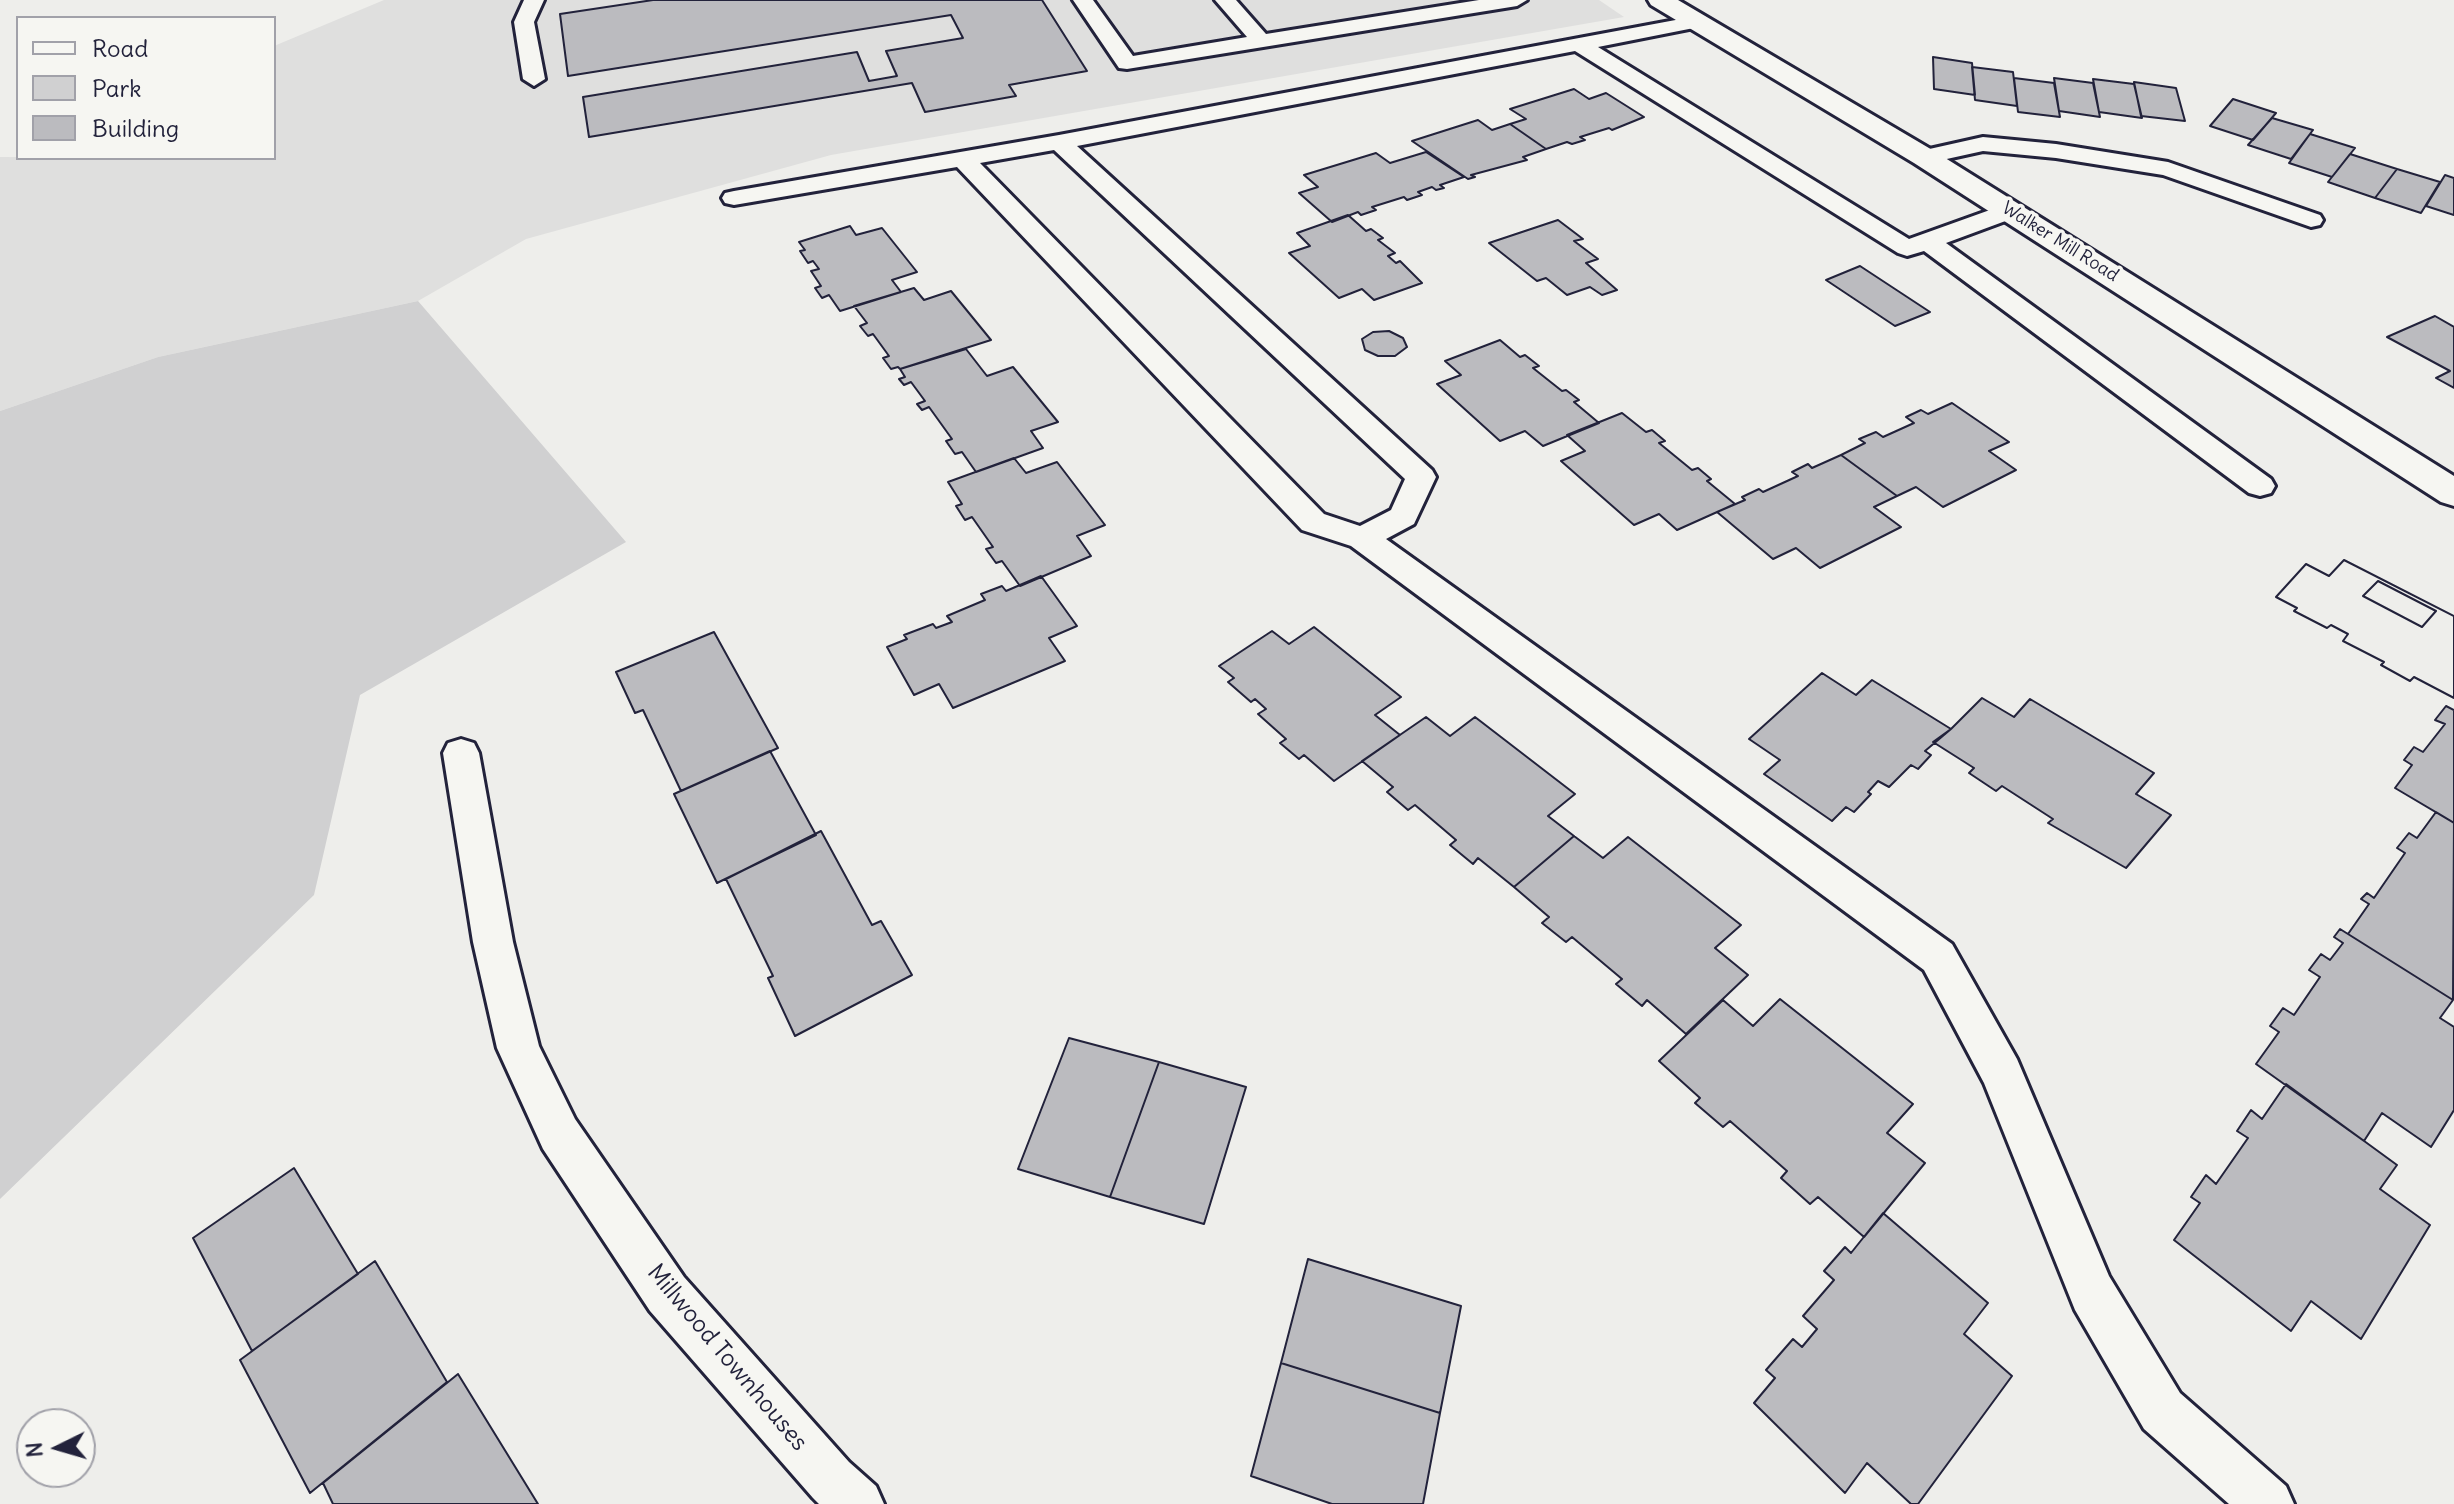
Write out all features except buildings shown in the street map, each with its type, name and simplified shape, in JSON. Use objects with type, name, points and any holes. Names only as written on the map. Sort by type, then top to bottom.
[{"type":"main road","name":"Walker Mill Road","points":[[1660,0],[1924,157],[2454,493]]},
{"type":"lane","points":[[534,0],[524,22],[534,79]]},
{"type":"lane","points":[[1083,0],[1127,63],[1517,0]]},
{"type":"lane","points":[[1225,0],[1262,42]]},
{"type":"lane","points":[[734,198],[1059,142],[1697,22]]},
{"type":"lane","points":[[1578,44],[1907,248],[2010,211]]},
{"type":"lane","points":[[1059,142],[1421,477],[1403,517],[1362,538]]},
{"type":"lane","points":[[1924,157],[1983,144],[2070,153],[2168,169],[2311,220]]},
{"type":"lane","points":[[962,158],[1313,522],[1362,538],[1938,957],[2002,1073],[2092,1293],[2162,1411],[2268,1504]]},
{"type":"lane","points":[[1927,241],[2260,486]]},
{"type":"lane","name":"Millwood Townhouses","points":[[461,753],[493,942],[518,1048],[559,1134],[667,1294],[831,1480],[858,1504]]},
{"type":"shaded area","points":[[384,0],[1599,0],[1624,17],[831,155],[526,239],[418,301],[158,357],[0,411],[0,157],[16,157],[16,160],[276,160],[276,45]]},
{"type":"green space","points":[[418,301],[626,542],[360,695],[314,895],[0,1199],[0,411],[158,357]]}]
